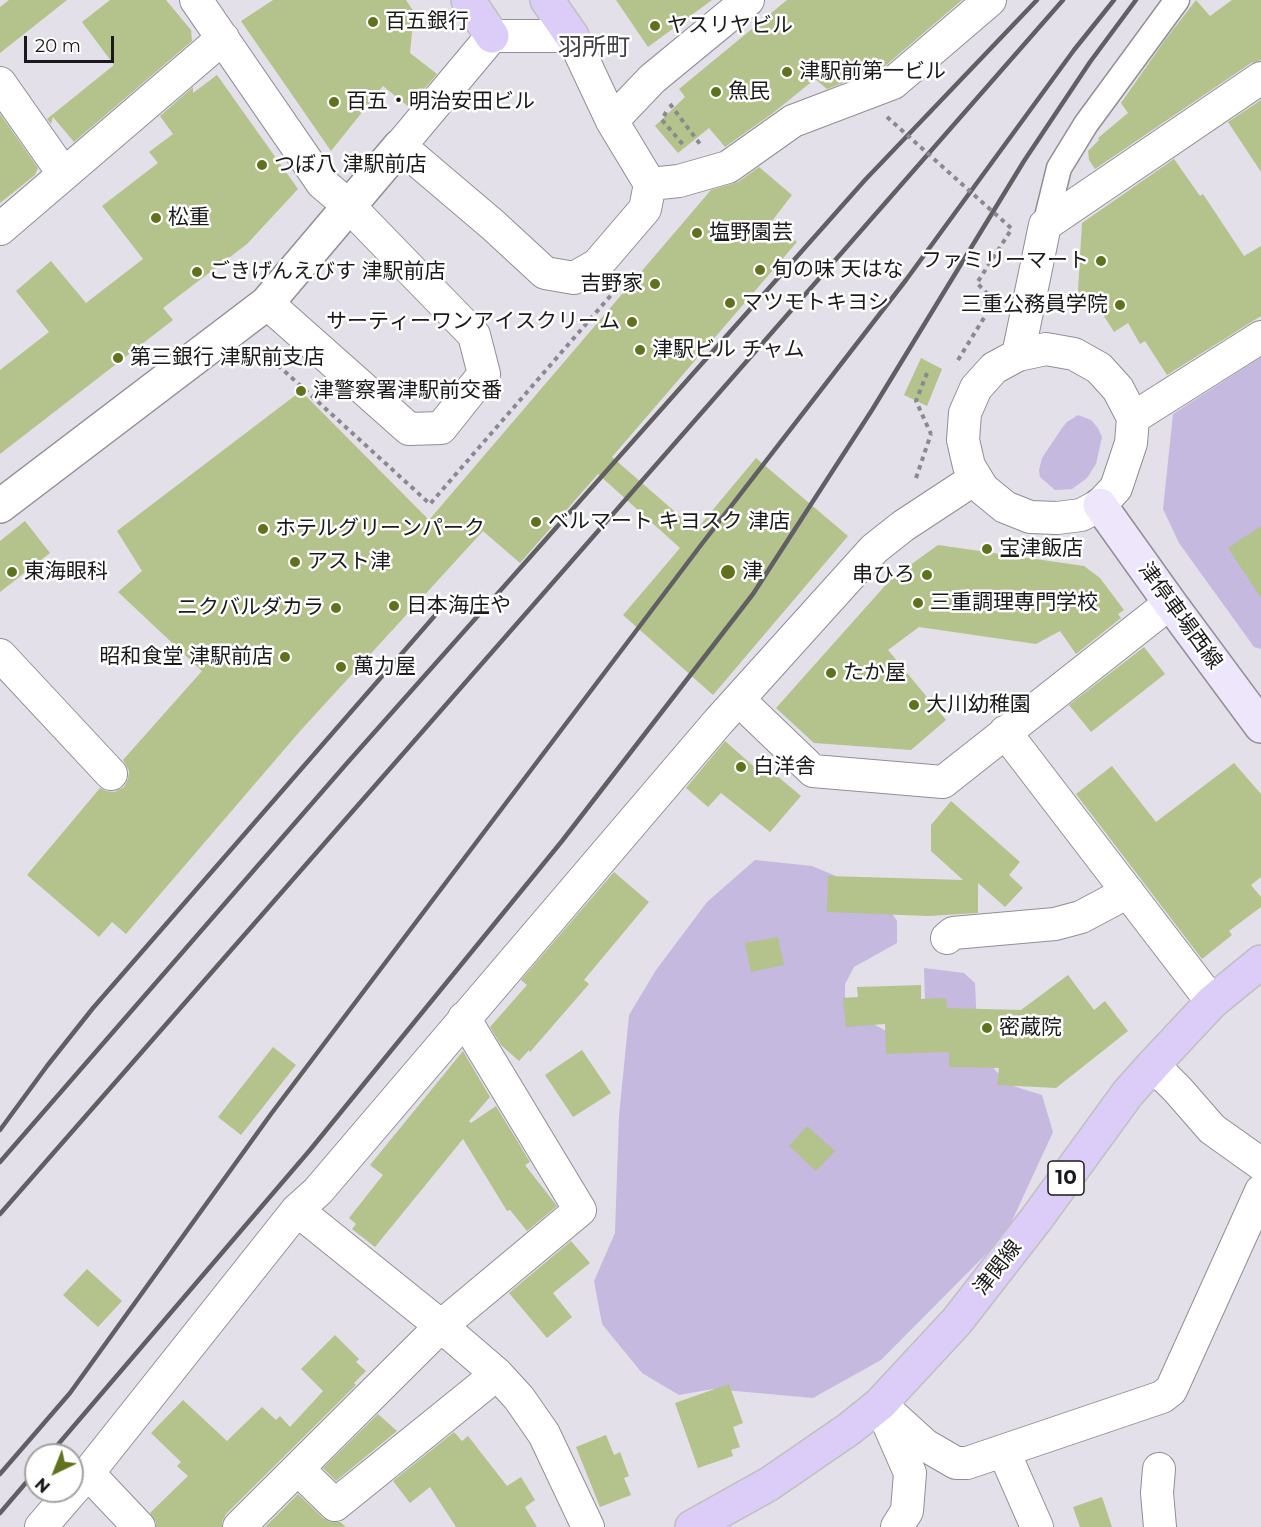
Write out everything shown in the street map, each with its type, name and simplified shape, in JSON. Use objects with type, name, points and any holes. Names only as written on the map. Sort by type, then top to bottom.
[{"type":"main road","points":[[468,0],[492,36]]},
{"type":"main road","points":[[547,0],[572,36]]},
{"type":"main road","name":"津停車場西線","points":[[1100,505],[1261,726]]},
{"type":"main road","name":"津関線","points":[[692,1527],[769,1485],[849,1429],[880,1404],[957,1322],[1128,1094],[1212,1002],[1261,962]]},
{"type":"street","points":[[196,0],[322,183],[349,206],[474,335],[484,374],[441,428],[409,429],[267,303]]},
{"type":"street","points":[[612,121],[652,79],[748,0]]},
{"type":"street","points":[[650,184],[679,181],[728,167],[793,121],[893,83],[990,0]]},
{"type":"street","points":[[1018,355],[1059,168],[1086,124],[1177,0]]},
{"type":"street","points":[[0,506],[267,303],[492,36],[572,36],[612,121],[650,184],[645,208],[597,265],[574,278],[545,273],[493,225],[400,146]]},
{"type":"street","points":[[0,229],[223,38]]},
{"type":"street","points":[[1045,225],[1261,78]]},
{"type":"street","points":[[0,83],[63,173]]},
{"type":"street","points":[[1133,418],[1261,337]]},
{"type":"street","points":[[1046,349],[1074,354],[1091,363],[1099,368],[1118,389],[1133,418],[1131,442],[1116,488],[1100,505],[1081,515],[1057,518],[1030,517],[1005,507],[983,489],[969,466],[963,440],[965,413],[976,388],[994,368],[1018,355],[1046,349]]},
{"type":"street","points":[[84,1476],[297,1210],[318,1191],[710,731],[874,549],[903,526],[976,478]]},
{"type":"street","points":[[739,700],[813,771],[943,782],[1170,603]]},
{"type":"street","points":[[0,655],[111,774]]},
{"type":"street","points":[[1005,732],[1212,1002]]},
{"type":"street","points":[[947,938],[953,933],[1055,924],[1081,917],[1128,892]]},
{"type":"street","points":[[239,1527],[441,1326],[580,1210],[464,1018]]},
{"type":"street","points":[[1153,1065],[1212,1129],[1261,1164]]},
{"type":"street","points":[[880,1404],[925,1445],[956,1463],[967,1463],[1162,1397],[1171,1390],[1261,1191]]},
{"type":"street","points":[[297,1210],[497,1374],[519,1398],[544,1434],[588,1527]]},
{"type":"street","points":[[298,1469],[335,1505],[497,1374]]},
{"type":"street","points":[[880,1404],[910,1473],[907,1522]]},
{"type":"street","points":[[1004,1452],[1037,1527]]},
{"type":"street","points":[[1159,1469],[1157,1493],[1160,1527]]},
{"type":"street","points":[[84,1490],[139,1527]]},
{"type":"street","points":[[41,1527],[62,1503]]},
{"type":"path","points":[[887,117],[1012,229],[977,283],[994,301]]},
{"type":"path","points":[[662,120],[685,147]]},
{"type":"path","points":[[954,369],[962,352],[1002,290]]},
{"type":"path","points":[[927,373],[916,401],[931,434]]},
{"type":"path","points":[[912,485],[934,425]]},
{"type":"shaded area","points":[[1261,357],[1261,649],[1254,647],[1179,543],[1163,509],[1173,414]]},
{"type":"shaded area","points":[[1078,415],[1091,420],[1102,437],[1096,464],[1087,478],[1072,489],[1055,490],[1040,477],[1042,458],[1067,422]]},
{"type":"shaded area","points":[[755,860],[812,866],[879,894],[897,921],[897,943],[854,967],[845,984],[845,997],[864,1019],[903,1040],[926,1029],[924,968],[964,973],[975,983],[978,1050],[1007,1084],[1042,1095],[1053,1132],[1006,1234],[881,1360],[813,1398],[713,1389],[679,1395],[642,1373],[602,1324],[594,1281],[615,1233],[619,1116],[629,1015],[656,970],[707,902]]},
{"type":"building","points":[[9,0],[67,0],[0,53],[0,7]]},
{"type":"building","points":[[110,0],[166,0],[191,30],[192,41],[74,142],[53,117],[51,124],[47,119],[114,65],[82,22]]},
{"type":"building","name":"百五・明治安田ビル","points":[[273,0],[406,0],[414,12],[410,53],[437,74],[409,107],[383,86],[331,151],[241,21]]},
{"type":"building","name":"ヤスリヤビル","points":[[616,0],[712,0],[648,47]]},
{"type":"building","name":"津駅前第一ビル","points":[[787,0],[962,0],[884,67],[827,89],[815,79],[773,113],[725,147],[709,128],[678,153],[655,126],[685,97],[679,89]]},
{"type":"building","points":[[1196,0],[1210,16],[1232,0],[1261,0],[1261,60],[1251,63],[1095,169],[1089,160],[1088,151],[1099,140],[1098,138],[1128,113],[1121,103]]},
{"type":"building","points":[[217,75],[298,189],[247,244],[163,308],[173,320],[0,454],[0,370],[49,332],[16,291],[51,261],[86,303],[143,259],[102,206],[158,163],[149,152],[173,134],[160,116],[193,87],[193,93]]},
{"type":"building","points":[[1261,100],[1261,172],[1228,122]]},
{"type":"building","points":[[0,114],[38,168],[35,175],[0,203]]},
{"type":"building","points":[[1174,159],[1200,196],[1203,194],[1244,256],[1261,246],[1261,316],[1167,375],[1145,341],[1140,344],[1128,323],[1114,332],[1097,305],[1091,309],[1078,290],[1082,223]]},
{"type":"building","points":[[759,167],[792,195],[772,221],[797,242],[612,457],[696,530],[756,458],[848,536],[713,695],[623,615],[680,548],[598,474],[520,563],[483,531],[301,730],[126,934],[112,922],[99,937],[27,875],[100,788],[114,792],[124,787],[129,771],[123,760],[202,671],[118,592],[142,571],[117,531],[301,391],[429,520],[711,190],[738,182]]},
{"type":"building","points":[[921,358],[942,369],[927,406],[904,395]]},
{"type":"building","name":"東海眼科","points":[[25,521],[50,553],[0,592],[0,541]]},
{"type":"building","points":[[1261,526],[1261,598],[1228,548]]},
{"type":"building","points":[[938,545],[1084,566],[1100,578],[1124,610],[1118,614],[1121,618],[1076,654],[1060,631],[1036,644],[919,627],[888,650],[946,720],[911,750],[814,743],[776,708],[891,579]]},
{"type":"building","points":[[1144,647],[1165,674],[1091,732],[1069,705]]},
{"type":"building","points":[[725,741],[759,771],[764,765],[801,796],[770,832],[721,793],[708,807],[686,788]]},
{"type":"building","points":[[1234,763],[1261,794],[1261,877],[1251,885],[1261,897],[1261,907],[1229,931],[1232,935],[1202,959],[1076,794],[1112,766],[1156,822]]},
{"type":"building","points":[[951,801],[1020,862],[1009,875],[1023,888],[1005,907],[978,883],[978,913],[928,916],[827,912],[828,876],[963,880],[931,851],[931,825]]},
{"type":"building","points":[[614,872],[649,902],[584,980],[589,984],[530,1052],[529,1050],[519,1061],[501,1045],[490,1027],[527,985],[521,980]]},
{"type":"building","points":[[778,937],[784,965],[751,972],[745,943]]},
{"type":"building","points":[[1068,975],[1094,1010],[1105,1001],[1128,1031],[1056,1088],[997,1085],[999,1068],[949,1067],[949,1052],[886,1054],[885,1024],[846,1027],[843,998],[858,997],[857,987],[921,985],[921,999],[946,998],[947,1008],[1021,1010]]},
{"type":"building","points":[[273,1047],[296,1065],[241,1135],[218,1117]]},
{"type":"building","points":[[582,1050],[611,1093],[573,1117],[545,1075]]},
{"type":"building","points":[[463,1051],[490,1097],[469,1121],[471,1123],[496,1106],[530,1162],[525,1165],[557,1206],[527,1231],[510,1210],[507,1211],[463,1139],[375,1247],[352,1229],[356,1224],[349,1218],[383,1175],[370,1165]]},
{"type":"building","points":[[807,1126],[835,1151],[816,1171],[789,1146]]},
{"type":"building","points":[[571,1241],[590,1263],[553,1293],[572,1317],[547,1338],[509,1293]]},
{"type":"building","points":[[87,1269],[122,1301],[98,1327],[63,1295]]},
{"type":"building","points":[[335,1335],[359,1359],[356,1362],[366,1371],[354,1383],[356,1385],[226,1514],[222,1527],[156,1527],[156,1522],[150,1513],[188,1476],[177,1466],[181,1462],[151,1433],[183,1400],[227,1441],[262,1407],[276,1420],[280,1416],[290,1427],[323,1391],[301,1369]]},
{"type":"building","points":[[729,1384],[743,1423],[733,1427],[740,1447],[731,1450],[733,1456],[698,1468],[675,1403]]},
{"type":"building","points":[[378,1414],[397,1431],[336,1481],[323,1468]]},
{"type":"building","points":[[454,1432],[462,1441],[468,1436],[507,1486],[521,1477],[535,1500],[525,1507],[537,1527],[456,1527],[430,1487],[410,1503],[393,1481]]},
{"type":"building","points":[[606,1435],[614,1455],[620,1452],[629,1476],[624,1478],[631,1495],[600,1507],[576,1447]]},
{"type":"building","points":[[298,1494],[323,1518],[330,1522],[340,1522],[346,1527],[265,1527]]},
{"type":"building","points":[[1102,1497],[1112,1527],[1080,1527],[1073,1507]]},
{"type":"railway","points":[[0,1162],[348,762],[865,180],[1037,0]]},
{"type":"railway","points":[[0,1214],[1063,0]]},
{"type":"railway","points":[[0,1474],[70,1393],[271,1114],[701,545],[906,280],[1074,50],[1114,0]]},
{"type":"railway","points":[[59,1443],[310,1150],[562,841],[753,594],[872,410],[1024,161],[1090,62],[1136,0]]},
{"type":"railway","points":[[0,1130],[93,1008],[438,612]]},
{"type":"railway","points":[[0,1513],[24,1485]]},
{"type":"place","name":"百五銀行","points":[[373,22]]},
{"type":"place","name":"ヤスリヤビル","points":[[655,26]]},
{"type":"place","name":"津駅前第一ビル","points":[[787,72]]},
{"type":"place","name":"魚民","points":[[716,92]]},
{"type":"place","name":"百五・明治安田ビル","points":[[334,102]]},
{"type":"place","name":"つぼ八 津駅前店","points":[[262,165]]},
{"type":"place","name":"松重","points":[[156,218]]},
{"type":"place","name":"塩野園芸","points":[[697,233]]},
{"type":"place","name":"ファミリーマート","points":[[1101,261]]},
{"type":"place","name":"旬の味 天はな","points":[[760,270]]},
{"type":"place","name":"ごきげんえびす 津駅前店","points":[[197,272]]},
{"type":"place","name":"吉野家","points":[[655,284]]},
{"type":"place","name":"マツモトキヨシ","points":[[730,303]]},
{"type":"place","name":"三重公務員学院","points":[[1120,305]]},
{"type":"place","name":"サーティーワンアイスクリーム","points":[[632,322]]},
{"type":"place","name":"津駅ビル チャム","points":[[640,350]]},
{"type":"place","name":"第三銀行 津駅前支店","points":[[118,358]]},
{"type":"place","name":"津警察署津駅前交番","points":[[301,391]]},
{"type":"place","name":"ベルマート キヨスク 津店","points":[[536,522]]},
{"type":"place","name":"ホテルグリーンパーク","points":[[263,529]]},
{"type":"place","name":"宝津飯店","points":[[987,549]]},
{"type":"place","name":"アスト津","points":[[295,562]]},
{"type":"place","name":"東海眼科","points":[[12,572]]},
{"type":"place","name":"津","points":[[728,572]]},
{"type":"place","name":"串ひろ","points":[[927,575]]},
{"type":"place","name":"三重調理専門学校","points":[[918,603]]},
{"type":"place","name":"日本海庄や","points":[[394,606]]},
{"type":"place","name":"ニクバルダカラ","points":[[336,608]]},
{"type":"place","name":"昭和食堂 津駅前店","points":[[285,657]]},
{"type":"place","name":"萬力屋","points":[[341,667]]},
{"type":"place","name":"たか屋","points":[[831,673]]},
{"type":"place","name":"大川幼稚園","points":[[914,705]]},
{"type":"place","name":"白洋舎","points":[[741,767]]},
{"type":"place","name":"密蔵院","points":[[987,1028]]},
{"type":"district","name":"羽所町","points":[[594,48]]}]
